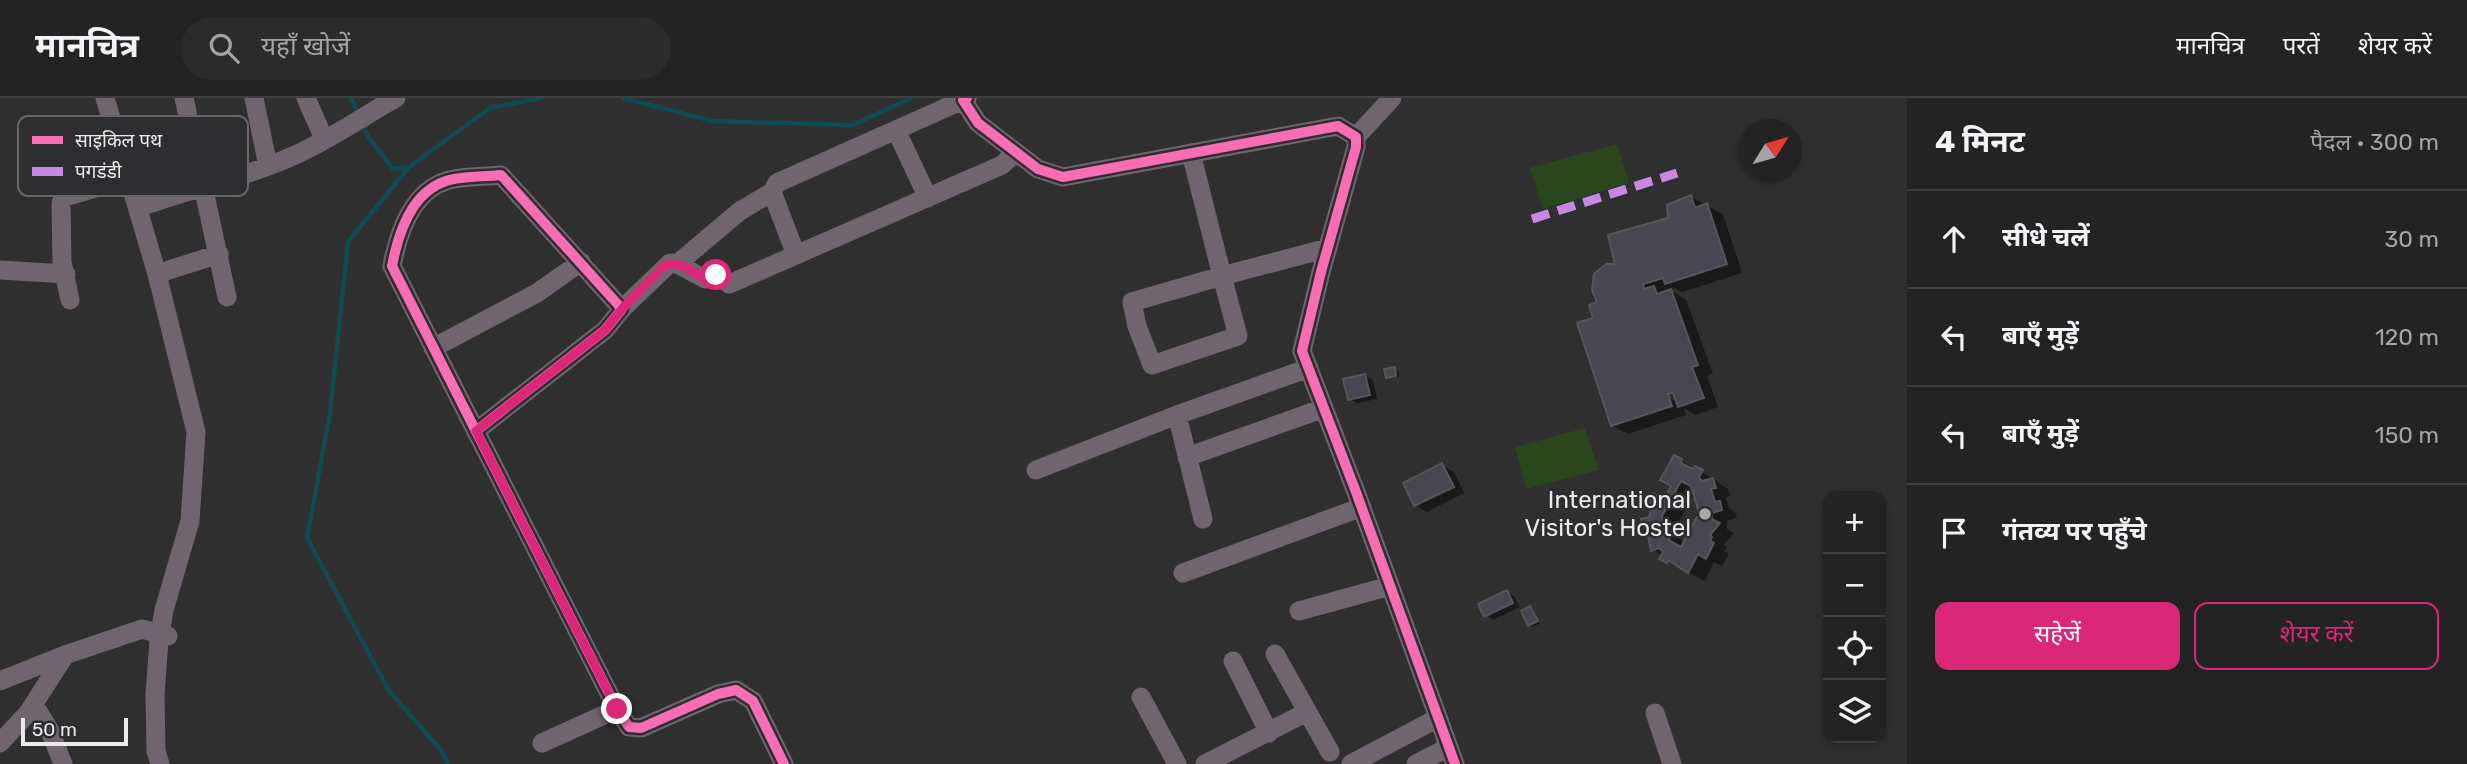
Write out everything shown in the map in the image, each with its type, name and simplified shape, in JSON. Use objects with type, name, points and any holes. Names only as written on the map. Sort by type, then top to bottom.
[{"type":"street","points":[[105,98],[111,116]]},
{"type":"street","points":[[114,98],[118,116]]},
{"type":"street","points":[[184,98],[188,116]]},
{"type":"street","points":[[254,98],[268,166]]},
{"type":"street","points":[[306,98],[324,139]]},
{"type":"street","points":[[248,172],[296,155],[395,98]]},
{"type":"street","points":[[1392,98],[1356,137],[1356,146],[1303,351],[1452,756],[1416,764]]},
{"type":"street","points":[[677,264],[740,211],[772,192],[776,183],[965,99],[978,123],[1038,169],[1063,177],[1338,126],[1356,137]]},
{"type":"street","points":[[896,130],[928,198]]},
{"type":"street","points":[[476,431],[605,330],[622,309],[670,263],[705,279],[716,275],[722,277],[729,284],[1002,165],[1016,152]]},
{"type":"street","points":[[1191,153],[1222,276],[1238,336],[1152,365],[1137,326],[1132,302],[1222,276],[1328,248]]},
{"type":"street","points":[[622,309],[501,175],[447,180],[432,188],[407,216],[392,266],[617,709],[629,727],[640,728],[718,694],[736,690],[753,701],[784,764]]},
{"type":"street","points":[[772,192],[796,255]]},
{"type":"street","points":[[68,196],[61,203],[62,262],[70,300]]},
{"type":"street","points":[[138,196],[196,432],[190,521],[164,634],[155,695],[156,751],[160,764]]},
{"type":"street","points":[[142,196],[166,271],[204,432],[198,522],[173,612],[164,634],[164,750],[169,764]]},
{"type":"street","points":[[146,205],[172,196]]},
{"type":"street","points":[[206,196],[227,297]]},
{"type":"street","points":[[166,271],[219,254]]},
{"type":"street","points":[[433,348],[537,293],[581,262]]},
{"type":"street","points":[[0,270],[66,274]]},
{"type":"street","points":[[1037,470],[1177,415],[1309,368]]},
{"type":"street","points":[[1187,457],[1324,408]]},
{"type":"street","points":[[1177,415],[1203,520]]},
{"type":"street","points":[[1183,573],[1362,507]]},
{"type":"street","points":[[1299,611],[1390,586]]},
{"type":"street","points":[[0,681],[142,629],[164,634]]},
{"type":"street","points":[[1275,654],[1330,752]]},
{"type":"street","points":[[0,743],[34,705],[65,655]]},
{"type":"street","points":[[1233,661],[1269,733]]},
{"type":"street","points":[[1141,697],[1177,764]]},
{"type":"street","points":[[34,705],[50,731],[63,764]]},
{"type":"street","points":[[542,743],[617,709]]},
{"type":"street","points":[[1205,764],[1307,712]]},
{"type":"street","points":[[1655,713],[1672,764]]},
{"type":"street","points":[[1351,764],[1438,718]]},
{"type":"green space","points":[[1617,144],[1629,183],[1543,209],[1530,168]]},
{"type":"green space","points":[[1585,428],[1599,470],[1526,489],[1515,447]]},
{"type":"building","points":[[1691,195],[1695,208],[1707,203],[1727,264],[1665,284],[1663,278],[1643,284],[1644,289],[1654,286],[1657,294],[1671,289],[1698,365],[1692,367],[1704,398],[1678,407],[1673,393],[1668,394],[1672,406],[1611,426],[1577,323],[1593,318],[1589,305],[1597,302],[1592,290],[1594,274],[1606,264],[1615,264],[1608,235],[1668,218],[1667,205]]},
{"type":"building","points":[[1395,367],[1396,376],[1386,378],[1384,369]]},
{"type":"building","points":[[1365,374],[1370,395],[1348,400],[1343,379]]},
{"type":"building","name":"International Visitor's Hostel","points":[[1674,455],[1682,459],[1681,463],[1703,470],[1699,477],[1702,481],[1713,478],[1716,488],[1711,489],[1715,502],[1720,501],[1722,510],[1712,513],[1712,519],[1720,523],[1710,535],[1710,541],[1714,543],[1706,559],[1698,554],[1688,573],[1668,560],[1667,563],[1659,559],[1663,552],[1659,548],[1651,551],[1646,527],[1641,519],[1649,517],[1651,510],[1642,505],[1646,498],[1649,500],[1653,493],[1664,499],[1671,486],[1660,480]],"holes":[[[1681,481],[1691,486],[1699,513],[1681,547],[1670,541],[1662,516]]]},
{"type":"building","points":[[1442,463],[1454,487],[1414,506],[1403,483]]},
{"type":"building","points":[[1507,590],[1513,603],[1484,617],[1478,604]]},
{"type":"building","points":[[1530,606],[1538,621],[1528,626],[1521,611]]},
{"type":"waterway","points":[[351,98],[358,113]]},
{"type":"waterway","points":[[448,764],[441,750],[389,691],[307,538],[330,413],[348,242],[409,167],[490,108],[541,98]]},
{"type":"waterway","points":[[623,98],[712,121],[853,125],[911,98]]},
{"type":"waterway","points":[[363,124],[367,135],[393,169],[407,167]]},
{"type":"marked path","points":[[1532,219],[1677,173]]},
{"type":"cycle path","points":[[967,98],[963,100],[978,123],[1038,169],[1063,177],[1338,126],[1356,137],[1356,147],[1302,351],[1455,764]]},
{"type":"cycle path","points":[[476,431],[605,330],[622,309],[501,175],[452,179],[434,186],[424,194],[408,216],[392,266],[617,709],[629,727],[641,728],[718,694],[736,690],[753,701],[784,764]]},
{"type":"place","name":"International Visitor's Hostel","points":[[1705,514]]},
{"type":"route","points":[[617,709],[476,431],[605,330],[663,267],[670,263],[677,264],[705,279],[716,275]]}]
